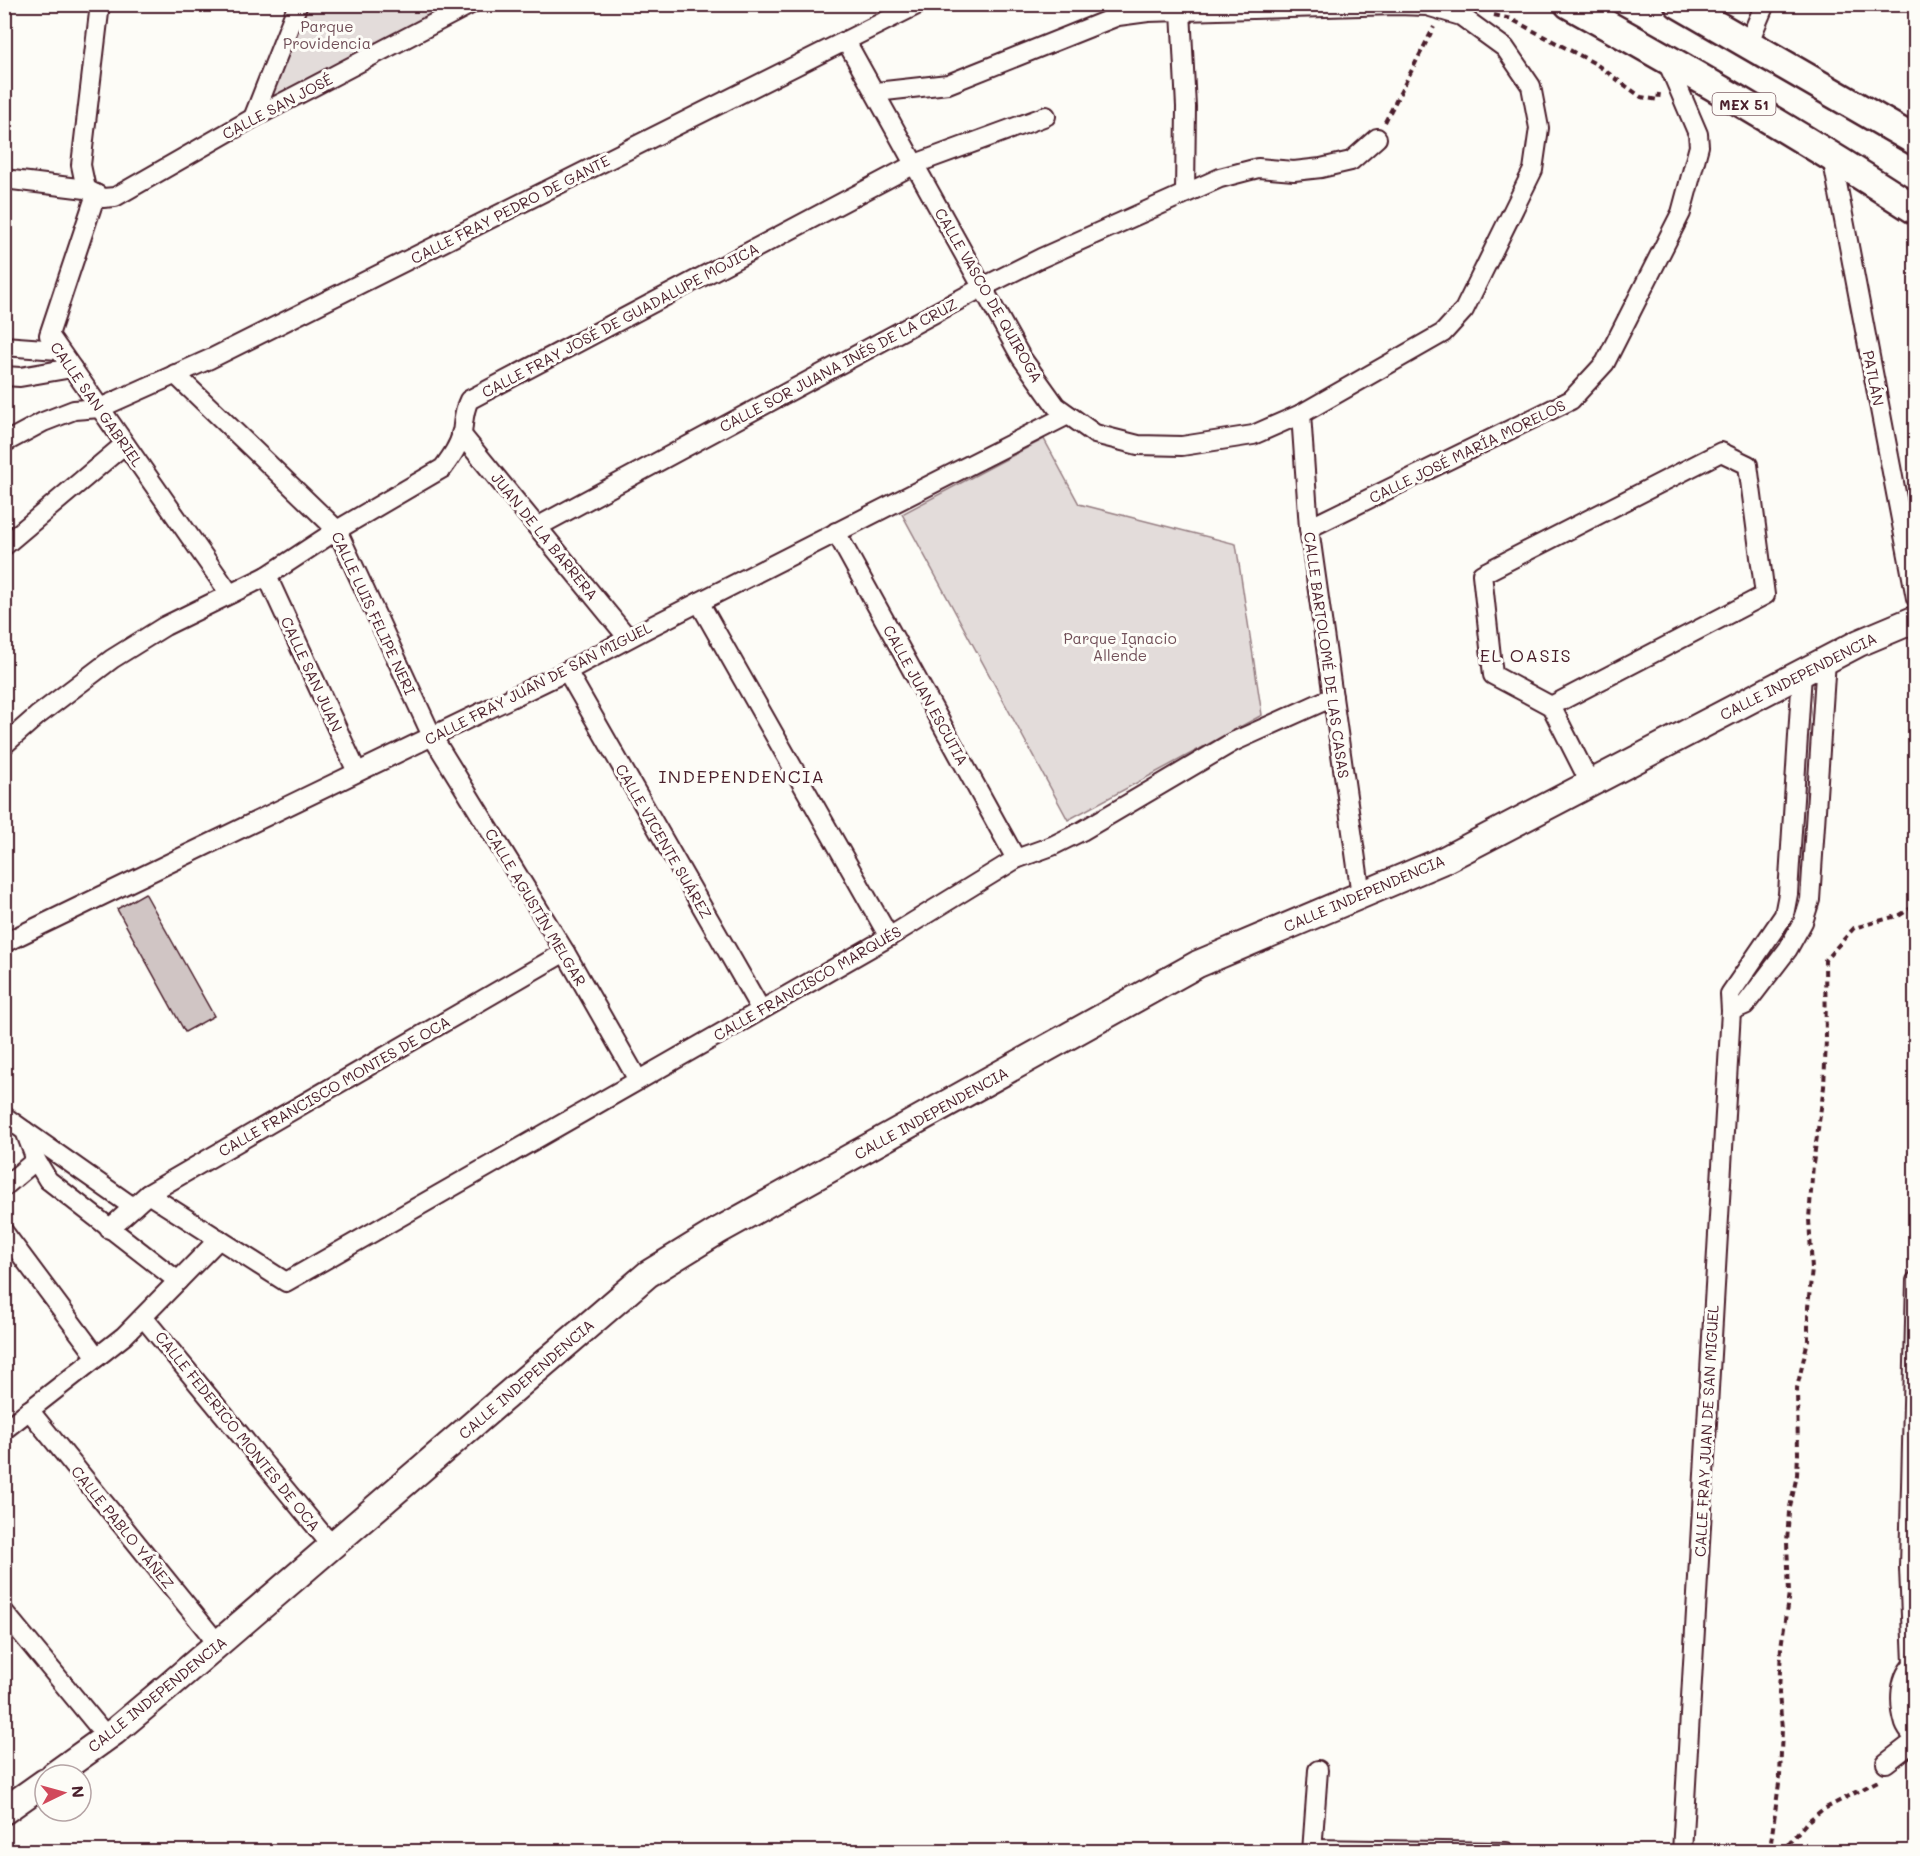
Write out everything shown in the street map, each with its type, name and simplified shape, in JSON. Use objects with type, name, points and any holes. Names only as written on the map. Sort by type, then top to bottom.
[{"type":"main road","name":"MEX 51","points":[[1569,4],[1665,56],[1910,202]]},
{"type":"main road","points":[[1690,7],[1748,44],[1916,141]]},
{"type":"street","name":"CALLE SAN GABRIEL","points":[[100,4],[81,165],[91,192],[49,335],[230,594]]},
{"type":"street","points":[[253,118],[298,4]]},
{"type":"street","name":"CALLE SAN JOSÉ","points":[[4,179],[91,192],[103,198],[115,197],[253,118],[471,4]]},
{"type":"street","name":"CALLE FRAY PEDRO DE GANTE","points":[[4,443],[43,422],[74,410],[100,408],[210,359],[919,4]]},
{"type":"street","points":[[1748,44],[1765,4]]},
{"type":"street","name":"CALLE VASCO DE QUIROGA","points":[[846,41],[1021,357],[1056,406],[1095,434],[1138,445],[1182,446],[1253,435],[1301,414],[1443,333],[1464,310],[1533,170],[1539,128],[1530,86],[1505,48],[1461,16],[1427,6],[1309,6],[1148,12],[1118,16],[948,84],[876,92]]},
{"type":"street","points":[[1181,11],[1186,107],[1185,194]]},
{"type":"street","name":"CALLE JOSÉ MARÍA MORELOS","points":[[1309,528],[1571,400],[1605,363],[1682,213],[1699,146],[1698,134],[1665,56]]},
{"type":"street","points":[[915,164],[1046,116]]},
{"type":"street","name":"CALLE SOR JUANA INÉS DE LA CRUZ","points":[[537,527],[983,287],[1220,178],[1258,168],[1294,171],[1351,161],[1377,138]]},
{"type":"street","name":"PATLÁN","points":[[1832,157],[1916,598]]},
{"type":"street","name":"CALLE FRAY JOSÉ DE GUADALUPE MOJICA","points":[[4,745],[37,716],[112,660],[165,626],[267,576],[337,530],[443,468],[454,453],[462,434],[463,411],[469,400],[915,164]]},
{"type":"street","points":[[4,346],[58,350]]},
{"type":"street","points":[[4,376],[20,377],[72,368]]},
{"type":"street","name":"CALLE LUIS FELIPE NERI","points":[[175,374],[337,530],[432,736]]},
{"type":"street","name":"CALLE BARTOLOMÉ DE LAS CASAS","points":[[1301,414],[1309,528],[1361,895]]},
{"type":"street","name":"CALLE FRAY JUAN DE SAN MIGUEL","points":[[4,943],[567,671],[1068,415]]},
{"type":"street","name":"JUAN DE LA BARRERA","points":[[462,434],[628,638]]},
{"type":"street","points":[[4,546],[124,444]]},
{"type":"street","points":[[1551,706],[1765,595],[1748,465],[1721,452],[1482,574],[1492,675],[1551,706],[1590,783]]},
{"type":"street","name":"CALLE JUAN ESCUTIA","points":[[836,532],[1016,858]]},
{"type":"street","name":"CALLE SAN JUAN","points":[[267,576],[357,772]]},
{"type":"street","points":[[699,602],[889,937]]},
{"type":"street","name":"CALLE INDEPENDENCIA","points":[[71,1763],[107,1737],[218,1644],[648,1274],[728,1226],[1198,964],[1444,860],[1859,643],[1916,619]]},
{"type":"street","points":[[1731,1011],[1745,1005],[1788,949],[1803,922],[1810,900],[1826,660]]},
{"type":"street","name":"CALLE VICENTE SUÁREZ","points":[[567,671],[760,1010]]},
{"type":"street","name":"CALLE FRAY JUAN DE SAN MIGUEL","points":[[1682,1851],[1731,1011],[1730,994],[1784,915],[1788,894],[1802,673]]},
{"type":"street","name":"CALLE FRANCISCO MARQUÉS","points":[[219,1239],[286,1282],[889,937],[1016,858],[1052,846],[1082,831],[1233,742],[1333,697]]},
{"type":"street","name":"CALLE AGUSTÍN MELGAR","points":[[432,736],[565,952],[638,1080]]},
{"type":"street","points":[[1784,915],[1803,922]]},
{"type":"street","name":"CALLE FRANCISCO MONTES DE OCA","points":[[109,1228],[148,1194],[565,952]]},
{"type":"street","points":[[4,1116],[133,1207]]},
{"type":"street","points":[[24,1131],[36,1160],[48,1180],[178,1281]]},
{"type":"street","points":[[4,1187],[36,1160]]},
{"type":"street","points":[[4,1430],[124,1336],[219,1239],[148,1194]]},
{"type":"street","points":[[4,1232],[97,1357]]},
{"type":"street","points":[[1886,1763],[1916,1740],[1905,1726],[1900,1694],[1905,1672],[1914,1662],[1909,1568],[1916,1281]]},
{"type":"street","name":"CALLE FEDERICO MONTES DE OCA","points":[[143,1317],[332,1546]]},
{"type":"street","name":"CALLE PABLO YÁÑEZ","points":[[28,1410],[218,1644]]},
{"type":"street","points":[[4,1612],[107,1737]]},
{"type":"street","points":[[1318,1770],[1312,1850],[1506,1851]]},
{"type":"street","points":[[4,1811],[33,1790]]},
{"type":"path","points":[[1377,138],[1443,10]]},
{"type":"path","points":[[1461,16],[1482,12],[1511,20],[1596,64],[1641,97],[1659,100],[1665,56]]},
{"type":"path","points":[[1886,1763],[1882,1779],[1822,1810],[1808,1821],[1781,1851],[1772,1851],[1771,1842],[1780,1776],[1781,1647],[1789,1593],[1787,1542],[1789,1512],[1797,1475],[1797,1388],[1808,1340],[1808,1307],[1812,1269],[1809,1219],[1825,1076],[1827,1001],[1825,960],[1854,928],[1900,915],[1916,905]]},
{"type":"green space","name":"Parque Providencia","points":[[306,5],[452,5],[267,102]]},
{"type":"green space","name":"Parque Ignacio Allende","points":[[1044,439],[1079,504],[1236,544],[1262,715],[1068,820],[902,514]]},
{"type":"green space","points":[[1915,1662],[1915,1740],[1905,1673]]},
{"type":"building","points":[[145,893],[214,1016],[185,1032],[117,909]]},
{"type":"district","name":"EL OASIS","points":[[1526,655]]},
{"type":"district","name":"INDEPENDENCIA","points":[[742,776]]}]
